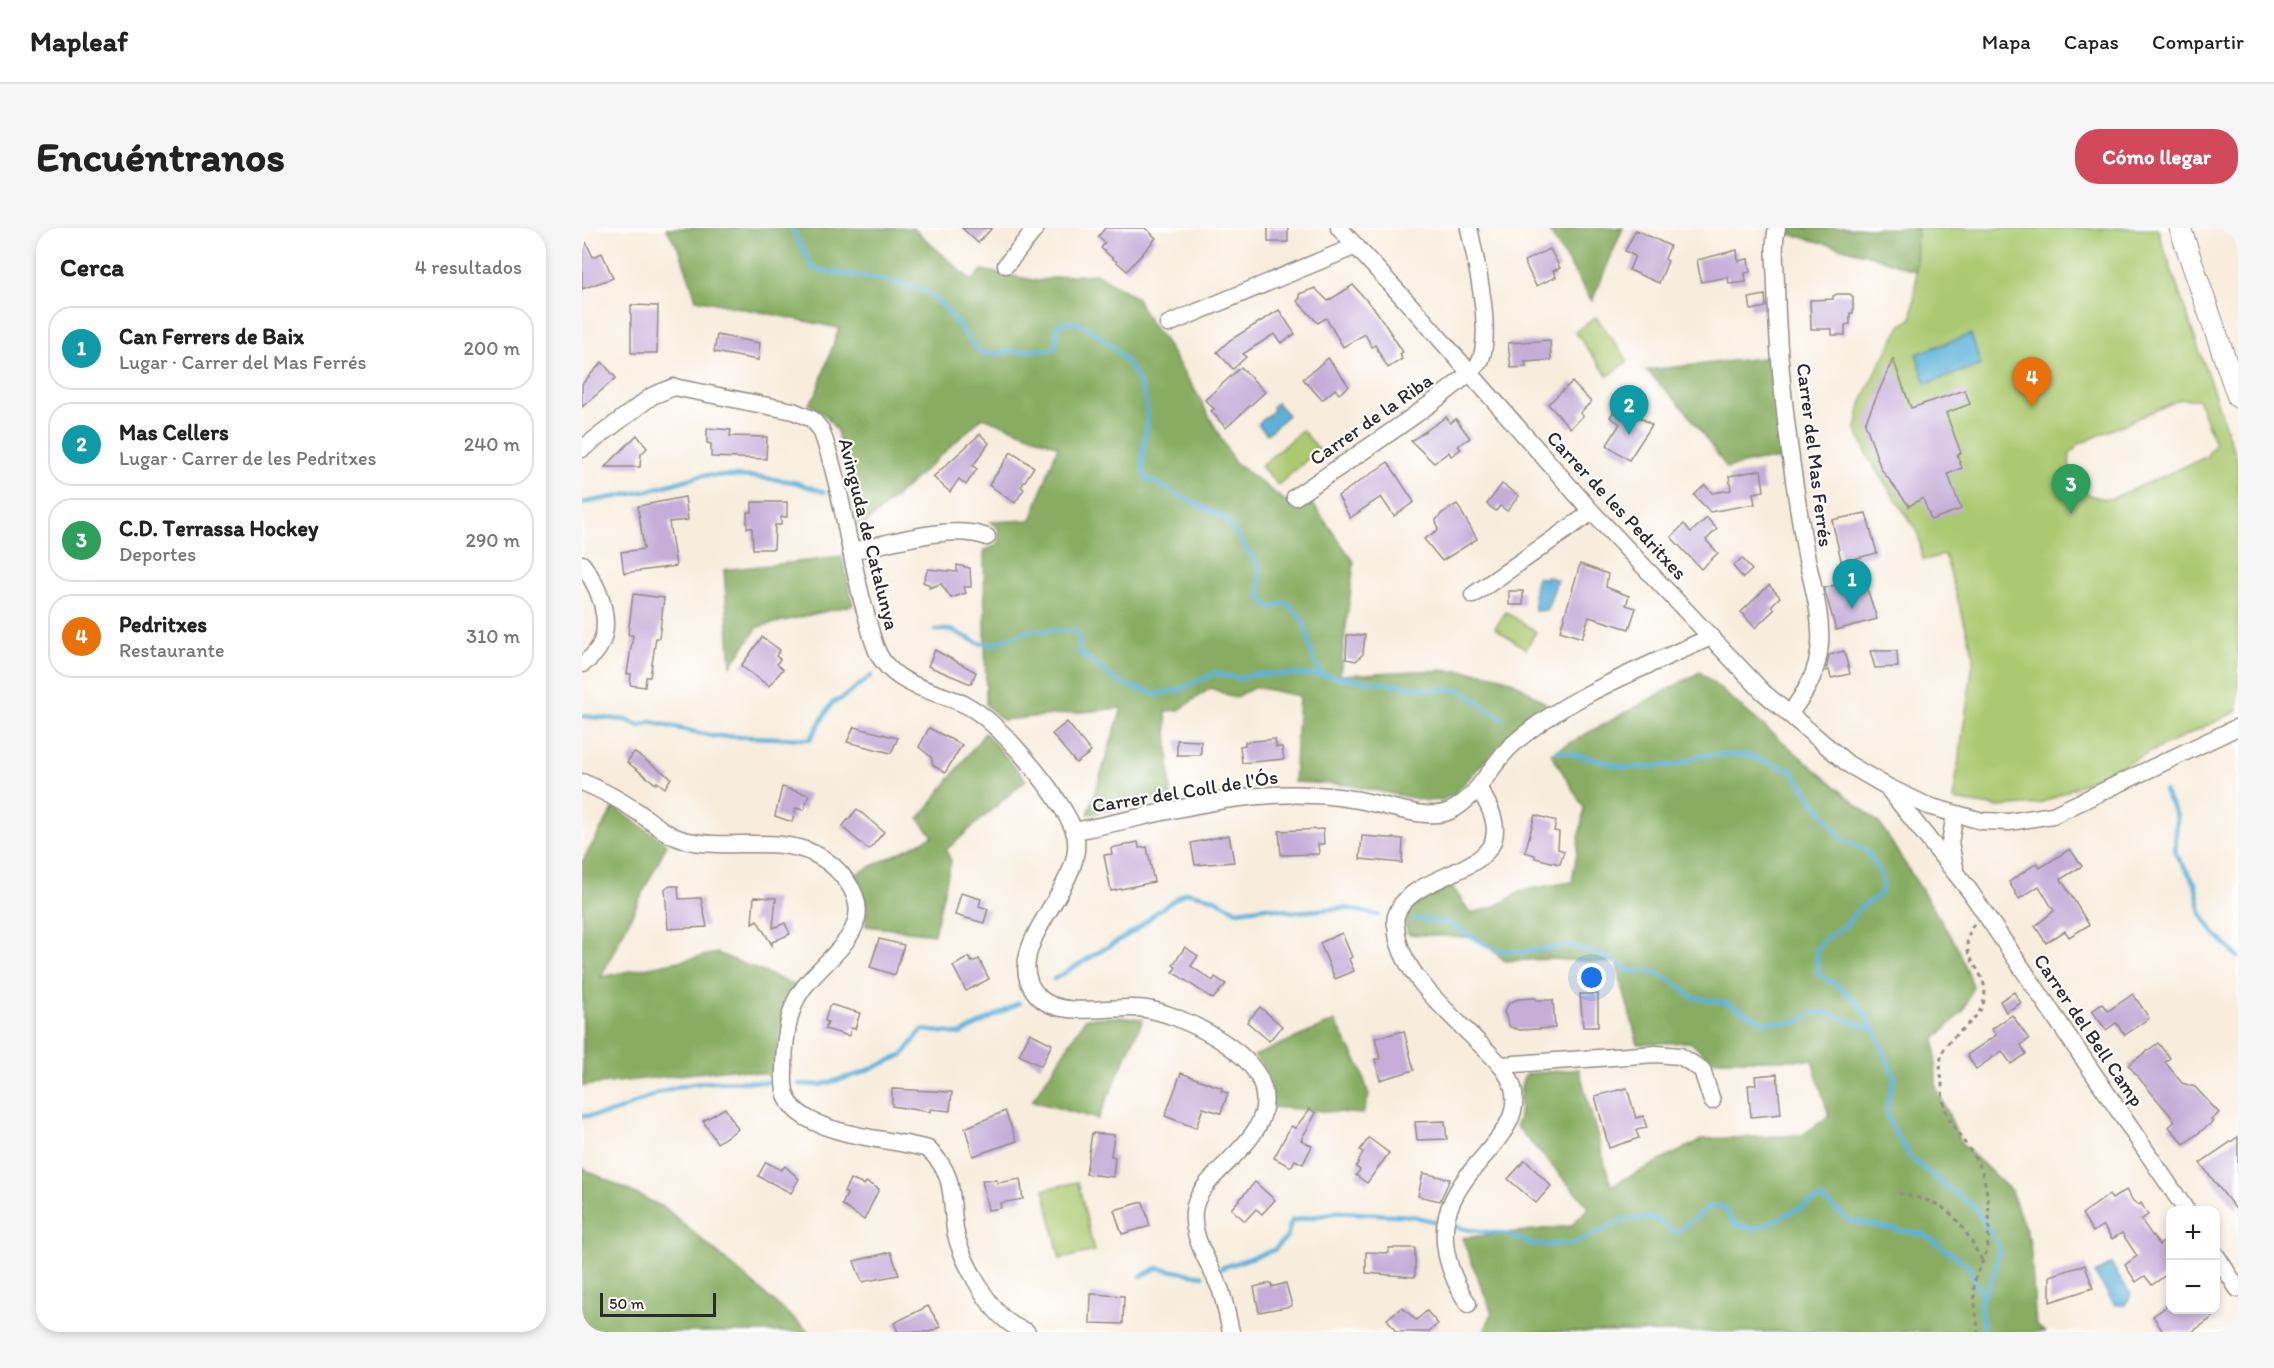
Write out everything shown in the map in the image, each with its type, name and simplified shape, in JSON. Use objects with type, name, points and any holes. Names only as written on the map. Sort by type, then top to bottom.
[{"type":"street","points":[[1006,265],[1036,228]]},
{"type":"street","name":"Carrer de les Pedritxes","points":[[1339,228],[1592,512],[1763,692],[1848,764],[1886,786],[1928,806],[1982,821],[2009,822],[2053,815],[2238,727]]},
{"type":"street","points":[[1469,228],[1485,343],[1481,362],[1470,374]]},
{"type":"street","name":"Carrer del Mas Ferrés","points":[[1777,228],[1775,248],[1777,309],[1785,403],[1796,494],[1820,617],[1820,645],[1812,680],[1789,714]]},
{"type":"street","points":[[2180,228],[2238,397]]},
{"type":"street","points":[[1168,324],[1356,246]]},
{"type":"street","name":"Carrer de la Riba","points":[[1295,497],[1470,374]]},
{"type":"street","name":"Avinguda de Catalunya","points":[[582,449],[652,396],[674,387],[793,411],[812,418],[821,430],[852,551],[860,595],[881,658],[898,677],[969,706],[998,730],[1049,789],[1074,831]]},
{"type":"street","points":[[1473,595],[1592,512]]},
{"type":"street","points":[[852,551],[949,532],[973,532],[987,537]]},
{"type":"street","points":[[582,564],[600,591],[605,608],[605,630],[599,649],[582,664]]},
{"type":"street","name":"Carrer del Coll de l'Ós","points":[[1074,831],[1216,803],[1283,794],[1353,799],[1437,815],[1451,810],[1478,788],[1511,745],[1542,723],[1607,686],[1711,637]]},
{"type":"street","points":[[582,782],[613,796],[669,834],[681,839],[697,843],[796,846],[819,856],[849,884],[857,919],[849,940],[810,980],[796,1000],[786,1037],[784,1095],[790,1105],[808,1118],[832,1128],[928,1149],[948,1174],[960,1248],[999,1314],[1008,1323],[1027,1332]]},
{"type":"street","name":"Carrer de les Pedritxes","points":[[1886,786],[1957,874]]},
{"type":"street","points":[[1468,1304],[1451,1273],[1446,1254],[1447,1211],[1476,1163],[1500,1135],[1510,1114],[1514,1091],[1508,1073],[1442,1006],[1411,968],[1398,943],[1395,916],[1404,900],[1466,867],[1487,849],[1495,836],[1494,819],[1478,788]]},
{"type":"street","points":[[1954,814],[1950,843],[1957,874]]},
{"type":"street","points":[[1074,831],[1076,852],[1070,871],[1029,949],[1028,972],[1038,996],[1057,1007],[1067,1009],[1145,1008],[1172,1016],[1213,1036],[1239,1054],[1253,1068],[1263,1086],[1263,1107],[1246,1145],[1205,1187],[1194,1207],[1196,1233],[1222,1294],[1231,1332]]},
{"type":"street","name":"Carrer del Bell Camp","points":[[1957,874],[2183,1206]]},
{"type":"street","points":[[1500,1065],[1656,1054],[1680,1056],[1702,1070],[1712,1101]]},
{"type":"street","points":[[2219,1260],[2238,1289]]},
{"type":"path","points":[[1978,1332],[1978,1303],[1974,1286],[1983,1262],[1989,1231],[1985,1181],[1976,1157],[1952,1123],[1945,1108],[1941,1059],[1948,1045],[1976,1015],[1984,1001],[1983,983],[1965,949],[1966,937],[1983,910]]},
{"type":"path","points":[[1899,1193],[1939,1205],[1952,1215],[1966,1232],[1983,1262]]},
{"type":"green space","points":[[666,228],[913,228],[972,281],[982,270],[1038,281],[1063,276],[1097,274],[1137,298],[1148,320],[1163,339],[1196,392],[1234,462],[1295,508],[1310,500],[1354,562],[1340,675],[1443,670],[1484,673],[1513,682],[1548,705],[1513,731],[1454,794],[1442,800],[1428,801],[1348,785],[1294,782],[1299,696],[1255,687],[1235,698],[1211,688],[1179,710],[1166,711],[1171,798],[1088,814],[1122,708],[1003,720],[986,705],[984,550],[994,547],[1000,540],[998,528],[990,522],[1031,520],[1058,446],[983,417],[859,530],[837,431],[827,417],[809,404],[816,394],[839,328],[696,299],[680,251]]},
{"type":"green space","points":[[1547,228],[1623,228],[1592,301]]},
{"type":"green space","points":[[1790,228],[1917,228],[1916,271],[1869,255],[1789,234]]},
{"type":"green space","points":[[1917,228],[2157,228],[2238,463],[2238,711],[2039,804],[1998,807],[1953,800],[1974,656],[1945,555],[1923,560],[1918,533],[1869,459],[1856,429],[1861,404],[1875,373],[1901,326],[1912,318],[1916,279]],"holes":[[[2181,399],[2198,399],[2215,444],[2206,457],[2111,499],[2092,496],[2078,487],[2069,465],[2070,454],[2079,444]]]},
{"type":"green space","points":[[1596,317],[1628,361],[1608,376],[1575,332]]},
{"type":"green space","points":[[1771,357],[1782,460],[1760,460],[1727,468],[1686,411],[1646,370]]},
{"type":"green space","points":[[1302,430],[1319,449],[1278,485],[1261,466]]},
{"type":"green space","points":[[842,557],[853,605],[758,627],[731,665],[724,570]]},
{"type":"green space","points":[[1506,612],[1536,632],[1526,649],[1495,628]]},
{"type":"green space","points":[[1700,672],[1880,824],[1957,946],[1973,986],[1964,1010],[1935,1039],[1936,1087],[1962,1144],[2011,1191],[2030,1242],[2036,1325],[2045,1332],[1484,1332],[1492,1313],[1462,1238],[1571,1226],[1589,1207],[1516,1126],[1520,1113],[1521,1085],[1526,1074],[1579,1069],[1611,1186],[1703,1139],[1802,1135],[1829,1116],[1812,1060],[1711,1060],[1690,1042],[1638,1044],[1616,963],[1551,959],[1505,961],[1478,938],[1408,934],[1405,922],[1407,910],[1452,886],[1470,913],[1493,908],[1523,890],[1572,882],[1584,808],[1551,753]]},
{"type":"green space","points":[[985,733],[1026,780],[946,850],[951,861],[934,934],[866,926],[865,902],[854,875],[933,836],[919,819]]},
{"type":"green space","points":[[614,807],[667,844],[601,977],[717,953],[795,985],[783,1018],[775,1076],[731,1069],[583,1086],[582,862]]},
{"type":"green space","points":[[1086,1018],[1143,1019],[1098,1119],[1032,1101]]},
{"type":"green space","points":[[1335,1021],[1361,1069],[1369,1096],[1363,1114],[1272,1107],[1269,1079],[1254,1056]]},
{"type":"green space","points":[[582,1168],[665,1208],[809,1332],[582,1332]]},
{"type":"green space","points":[[1078,1182],[1094,1251],[1060,1259],[1044,1189]]},
{"type":"water","points":[[1971,334],[1981,365],[1926,384],[1916,354]]},
{"type":"water","points":[[1277,403],[1288,415],[1267,434],[1258,424],[1273,411],[1272,407]]},
{"type":"water","points":[[1546,576],[1557,580],[1547,610],[1535,611],[1534,589],[1537,577],[1545,579]]},
{"type":"water","points":[[2111,1264],[2131,1295],[2125,1305],[2115,1305],[2095,1274]]},
{"type":"building","points":[[962,228],[992,228],[978,243]]},
{"type":"building","points":[[1105,228],[1145,228],[1156,238],[1127,271],[1101,248],[1105,243],[1098,237]]},
{"type":"building","points":[[1268,228],[1288,228],[1288,242],[1268,242]]},
{"type":"building","points":[[1636,230],[1670,246],[1665,259],[1668,261],[1659,283],[1629,270],[1635,256],[1625,251]]},
{"type":"building","points":[[582,234],[593,257],[602,253],[613,278],[582,289]]},
{"type":"building","points":[[1550,249],[1560,268],[1553,271],[1556,277],[1536,286],[1524,261]]},
{"type":"building","points":[[1737,250],[1738,261],[1748,259],[1750,272],[1745,273],[1746,282],[1729,284],[1728,277],[1701,282],[1697,260]]},
{"type":"building","points":[[1353,285],[1377,312],[1403,352],[1400,354],[1402,359],[1388,368],[1375,345],[1372,347],[1365,334],[1343,347],[1326,318],[1318,323],[1297,301],[1300,298],[1299,294],[1315,288],[1328,301]]},
{"type":"building","points":[[1850,294],[1853,297],[1853,313],[1850,313],[1850,324],[1845,325],[1845,335],[1832,335],[1832,329],[1811,329],[1810,300],[1833,299],[1833,296]]},
{"type":"building","points":[[1765,295],[1766,307],[1751,310],[1749,298]]},
{"type":"building","points":[[631,305],[658,306],[657,353],[631,353]]},
{"type":"building","points":[[1279,310],[1295,334],[1281,343],[1274,334],[1243,354],[1246,357],[1233,369],[1217,352],[1230,340]]},
{"type":"building","points":[[717,335],[760,343],[758,360],[714,352]]},
{"type":"building","points":[[1550,340],[1551,360],[1525,362],[1526,367],[1511,368],[1508,343]]},
{"type":"building","points":[[1328,358],[1349,386],[1339,394],[1335,389],[1322,400],[1303,379]]},
{"type":"building","points":[[1893,359],[1911,408],[1965,390],[1970,404],[1946,413],[1961,453],[1957,455],[1962,468],[1948,474],[1961,509],[1931,520],[1923,498],[1909,506],[1881,469],[1865,423]]},
{"type":"building","points":[[602,362],[616,378],[582,407],[582,384]]},
{"type":"building","points":[[1241,367],[1265,392],[1226,428],[1211,411],[1214,409],[1205,400]]},
{"type":"building","points":[[1572,382],[1591,402],[1580,413],[1583,416],[1570,428],[1548,404]]},
{"type":"building","points":[[1627,391],[1643,401],[1635,414],[1652,425],[1629,460],[1607,445],[1620,424],[1610,417]]},
{"type":"building","points":[[1446,417],[1450,423],[1456,419],[1470,438],[1458,446],[1461,449],[1451,456],[1449,452],[1434,463],[1411,441]]},
{"type":"building","points":[[707,428],[731,430],[730,436],[767,437],[766,459],[711,457],[711,444],[707,443]]},
{"type":"building","points":[[980,434],[989,443],[973,466],[977,469],[966,485],[959,479],[950,492],[933,477]]},
{"type":"building","points":[[637,435],[647,448],[641,454],[640,467],[605,467]]},
{"type":"building","points":[[1011,452],[1034,467],[1021,487],[1024,489],[1015,503],[989,485]]},
{"type":"building","points":[[1388,462],[1414,502],[1394,516],[1381,497],[1350,518],[1338,496]]},
{"type":"building","points":[[1761,470],[1764,491],[1753,493],[1755,504],[1710,512],[1694,495],[1705,485],[1712,493],[1731,490],[1729,476]]},
{"type":"building","points":[[1502,484],[1519,496],[1507,511],[1500,506],[1496,511],[1487,504]]},
{"type":"building","points":[[685,497],[688,520],[669,522],[676,566],[624,573],[621,552],[644,549],[638,506]]},
{"type":"building","points":[[752,502],[787,502],[787,517],[781,517],[781,525],[775,525],[774,549],[753,549],[752,528],[747,528],[747,512],[752,512]]},
{"type":"building","points":[[1457,504],[1477,539],[1442,561],[1424,539],[1438,530],[1436,520],[1442,513]]},
{"type":"building","points":[[1866,513],[1877,553],[1857,558],[1877,619],[1836,630],[1824,588],[1846,582],[1832,520]]},
{"type":"building","points":[[1707,518],[1717,529],[1706,540],[1718,553],[1701,569],[1671,537],[1684,524],[1691,532]]},
{"type":"building","points":[[1742,558],[1752,570],[1743,578],[1733,566]]},
{"type":"building","points":[[1580,564],[1608,574],[1606,587],[1629,596],[1626,605],[1636,608],[1629,629],[1589,617],[1582,638],[1560,631]]},
{"type":"building","points":[[957,565],[970,568],[971,587],[964,587],[966,593],[951,598],[941,584],[929,588],[930,585],[923,582],[928,569],[957,572]]},
{"type":"building","points":[[1769,585],[1780,597],[1771,606],[1775,609],[1755,628],[1741,612]]},
{"type":"building","points":[[1509,591],[1523,591],[1523,605],[1509,605]]},
{"type":"building","points":[[633,594],[664,598],[659,638],[656,638],[650,677],[646,677],[645,687],[630,685],[631,674],[627,674],[633,635],[628,635]]},
{"type":"building","points":[[1347,635],[1365,635],[1363,654],[1356,661],[1346,659]]},
{"type":"building","points":[[762,637],[780,650],[776,656],[780,659],[777,664],[783,669],[769,686],[741,666]]},
{"type":"building","points":[[935,650],[976,672],[971,684],[928,666]]},
{"type":"building","points":[[1844,651],[1850,674],[1831,678],[1829,670],[1826,671],[1829,655]]},
{"type":"building","points":[[1870,651],[1897,651],[1898,667],[1875,668]]},
{"type":"building","points":[[1067,722],[1091,752],[1076,763],[1052,734]]},
{"type":"building","points":[[854,727],[898,738],[891,753],[847,742]]},
{"type":"building","points":[[929,728],[962,745],[945,773],[933,765],[931,757],[919,747]]},
{"type":"building","points":[[1275,739],[1276,747],[1282,747],[1284,759],[1242,763],[1240,746],[1245,745],[1245,742]]},
{"type":"building","points":[[1177,740],[1201,741],[1201,755],[1177,755]]},
{"type":"building","points":[[634,752],[671,778],[665,788],[627,762]]},
{"type":"building","points":[[782,787],[809,795],[804,810],[796,808],[792,822],[775,816]]},
{"type":"building","points":[[857,809],[884,832],[869,850],[842,827]]},
{"type":"building","points":[[1535,815],[1556,821],[1554,831],[1559,832],[1558,849],[1564,851],[1560,864],[1535,858],[1535,855],[1525,852]]},
{"type":"building","points":[[1323,829],[1324,844],[1318,844],[1319,854],[1281,855],[1279,831]]},
{"type":"building","points":[[1229,835],[1234,862],[1195,865],[1191,843]]},
{"type":"building","points":[[1362,836],[1403,839],[1402,863],[1360,859]]},
{"type":"building","points":[[1138,842],[1139,848],[1147,847],[1154,882],[1111,891],[1104,855],[1112,854],[1111,848]]},
{"type":"building","points":[[2070,849],[2082,866],[2061,879],[2089,925],[2069,937],[2065,931],[2046,943],[2035,926],[2054,911],[2039,886],[2019,899],[2009,882],[2037,863],[2040,868]]},
{"type":"building","points":[[678,886],[679,899],[701,898],[707,927],[668,929],[665,889]]},
{"type":"building","points":[[961,893],[981,899],[979,906],[988,909],[984,923],[955,915]]},
{"type":"building","points":[[754,897],[776,898],[773,928],[785,923],[790,934],[772,942],[772,945],[757,920],[752,923]]},
{"type":"building","points":[[1342,933],[1352,957],[1349,959],[1354,971],[1335,979],[1320,943]]},
{"type":"building","points":[[879,939],[904,945],[895,975],[870,967]]},
{"type":"building","points":[[1185,947],[1198,956],[1191,966],[1213,981],[1215,977],[1226,984],[1213,999],[1173,972],[1176,967],[1173,965]]},
{"type":"building","points":[[969,957],[972,962],[979,959],[989,979],[966,991],[953,966]]},
{"type":"building","points":[[2014,992],[2021,1003],[2006,1012],[2000,1001]]},
{"type":"building","points":[[1580,994],[1598,994],[1598,1027],[1583,1027]]},
{"type":"building","points":[[2133,994],[2149,1018],[2125,1035],[2116,1023],[2106,1030],[2092,1011],[2102,1004],[2108,1011]]},
{"type":"building","points":[[1536,998],[1536,1000],[1553,1000],[1555,1028],[1520,1030],[1510,1027],[1504,1012],[1509,1003],[1518,999]]},
{"type":"building","points":[[829,1006],[860,1013],[855,1029],[851,1028],[849,1036],[825,1029]]},
{"type":"building","points":[[1260,1007],[1282,1026],[1269,1041],[1247,1022]]},
{"type":"building","points":[[2012,1015],[2029,1039],[2021,1045],[2026,1054],[2011,1064],[2002,1051],[1976,1069],[1967,1055],[1996,1035],[1992,1029]]},
{"type":"building","points":[[1404,1031],[1414,1070],[1380,1080],[1375,1059],[1380,1059],[1375,1038]]},
{"type":"building","points":[[1030,1033],[1052,1044],[1041,1066],[1019,1055]]},
{"type":"building","points":[[2158,1043],[2170,1058],[2165,1062],[2182,1083],[2195,1087],[2219,1113],[2211,1120],[2213,1122],[2184,1144],[2169,1127],[2175,1121],[2128,1065]]},
{"type":"building","points":[[1181,1073],[1222,1088],[1221,1091],[1228,1093],[1221,1113],[1203,1108],[1196,1128],[1165,1116]]},
{"type":"building","points":[[1777,1074],[1781,1114],[1751,1117],[1748,1085],[1756,1085],[1755,1076]]},
{"type":"building","points":[[1627,1088],[1636,1118],[1643,1116],[1647,1128],[1636,1130],[1639,1138],[1609,1148],[1595,1096]]},
{"type":"building","points":[[892,1089],[952,1092],[950,1111],[930,1109],[930,1112],[892,1106]]},
{"type":"building","points":[[725,1108],[738,1129],[717,1143],[703,1121]]},
{"type":"building","points":[[1310,1109],[1316,1113],[1301,1140],[1312,1146],[1303,1164],[1295,1160],[1291,1167],[1274,1158],[1291,1126],[1295,1128]]},
{"type":"building","points":[[1005,1111],[1017,1141],[973,1156],[965,1128]]},
{"type":"building","points":[[1445,1121],[1447,1139],[1417,1140],[1415,1122]]},
{"type":"building","points":[[1092,1133],[1114,1135],[1111,1156],[1115,1157],[1113,1177],[1086,1174]]},
{"type":"building","points":[[2238,1137],[2238,1212],[2200,1163]]},
{"type":"building","points":[[1369,1138],[1389,1153],[1367,1183],[1356,1175],[1360,1170],[1356,1167],[1363,1152],[1360,1150]]},
{"type":"building","points":[[1525,1160],[1551,1186],[1536,1203],[1508,1179]]},
{"type":"building","points":[[766,1162],[781,1170],[785,1166],[799,1179],[791,1193],[758,1176]]},
{"type":"building","points":[[1423,1173],[1450,1179],[1440,1201],[1418,1196]]},
{"type":"building","points":[[850,1179],[864,1185],[866,1182],[879,1189],[864,1220],[842,1205],[847,1194],[844,1192]]},
{"type":"building","points":[[1020,1179],[1023,1199],[1000,1203],[1001,1208],[988,1210],[982,1180],[996,1180],[997,1183]]},
{"type":"building","points":[[1255,1182],[1275,1200],[1262,1214],[1256,1209],[1245,1221],[1231,1209]]},
{"type":"building","points":[[2126,1190],[2133,1201],[2139,1205],[2141,1203],[2148,1215],[2141,1220],[2159,1245],[2166,1240],[2166,1275],[2152,1285],[2145,1276],[2136,1282],[2125,1265],[2137,1256],[2122,1233],[2112,1239],[2103,1225],[2093,1232],[2082,1214],[2109,1195],[2112,1199]]},
{"type":"building","points":[[1143,1202],[1150,1226],[1122,1234],[1114,1210]]},
{"type":"building","points":[[1389,1248],[1415,1248],[1415,1277],[1366,1273],[1366,1252],[1389,1253]]},
{"type":"building","points":[[891,1252],[899,1275],[862,1282],[854,1261]]},
{"type":"building","points":[[2085,1265],[2093,1288],[2050,1302],[2050,1276]]},
{"type":"building","points":[[1271,1283],[1272,1287],[1286,1283],[1292,1306],[1259,1312],[1254,1287]]},
{"type":"building","points":[[1091,1294],[1124,1296],[1123,1324],[1090,1323]]},
{"type":"building","points":[[928,1306],[941,1327],[929,1332],[898,1332],[894,1323]]},
{"type":"building","points":[[1402,1307],[1416,1320],[1427,1311],[1438,1324],[1428,1332],[1396,1332],[1387,1319]]},
{"type":"building","points":[[2166,1307],[2166,1314],[2211,1314],[2213,1317],[2192,1332],[2163,1332],[2153,1316]]},
{"type":"waterway","points":[[791,228],[814,269],[889,281],[928,293],[942,305],[982,354],[1056,349],[1057,325],[1063,323],[1083,325],[1093,331],[1126,361],[1144,394],[1147,427],[1143,463],[1146,478],[1226,519],[1260,569],[1260,597],[1271,608],[1287,603],[1297,613],[1306,630],[1316,665],[1323,675],[1428,689],[1461,690],[1502,719]]},
{"type":"waterway","points":[[582,503],[647,491],[703,475],[757,477],[794,482],[824,492]]},
{"type":"waterway","points":[[935,630],[952,630],[978,643],[993,644],[1031,630],[1075,631],[1079,637],[1080,653],[1122,684],[1157,694],[1179,690],[1215,673],[1241,679],[1254,674],[1323,675]]},
{"type":"waterway","points":[[582,716],[627,720],[640,726],[651,722],[713,736],[810,739],[832,703],[841,699],[871,676]]},
{"type":"waterway","points":[[1557,750],[1628,768],[1678,765],[1701,755],[1747,755],[1791,770],[1842,839],[1866,850],[1881,873],[1883,882],[1881,894],[1857,910],[1848,923],[1824,940],[1816,951],[1818,974],[1843,989],[1855,1000],[1869,1020],[1895,1078],[1888,1099],[1887,1118],[1910,1157],[1974,1206],[1999,1247],[1995,1272],[1980,1302],[1984,1332]]},
{"type":"waterway","points":[[2164,791],[2177,816],[2175,853],[2195,883],[2201,913],[2213,932],[2238,957]]},
{"type":"waterway","points":[[1054,979],[1136,930],[1158,911],[1186,892],[1213,898],[1237,911],[1267,907],[1294,912],[1345,908],[1378,915]]},
{"type":"waterway","points":[[1415,919],[1448,923],[1496,950],[1522,952],[1572,946],[1610,959],[1630,971],[1652,971],[1672,981],[1692,997],[1726,1003],[1764,1022],[1798,1023],[1812,1013],[1825,1012],[1872,1029]]},
{"type":"waterway","points":[[799,1084],[820,1085],[859,1074],[903,1055],[922,1030],[960,1034],[1019,1003]]},
{"type":"waterway","points":[[582,1116],[619,1110],[662,1092],[686,1085],[771,1082]]},
{"type":"waterway","points":[[1221,1268],[1274,1250],[1287,1237],[1291,1221],[1338,1212],[1412,1216],[1470,1230],[1506,1234],[1534,1245],[1574,1244],[1624,1219],[1657,1219],[1675,1233],[1710,1207],[1723,1206],[1733,1223],[1754,1230],[1821,1198],[1850,1221],[1925,1235],[1969,1266],[1982,1298]]},
{"type":"waterway","points":[[1141,1276],[1157,1268],[1203,1276]]},
{"type":"place","name":"Pedritxes","points":[[2032,407]]},
{"type":"place","name":"Mas Cellers","points":[[1629,435]]},
{"type":"place","name":"C.D. Terrassa Hockey","points":[[2071,514]]},
{"type":"place","name":"Can Ferrers de Baix","points":[[1852,609]]}]
